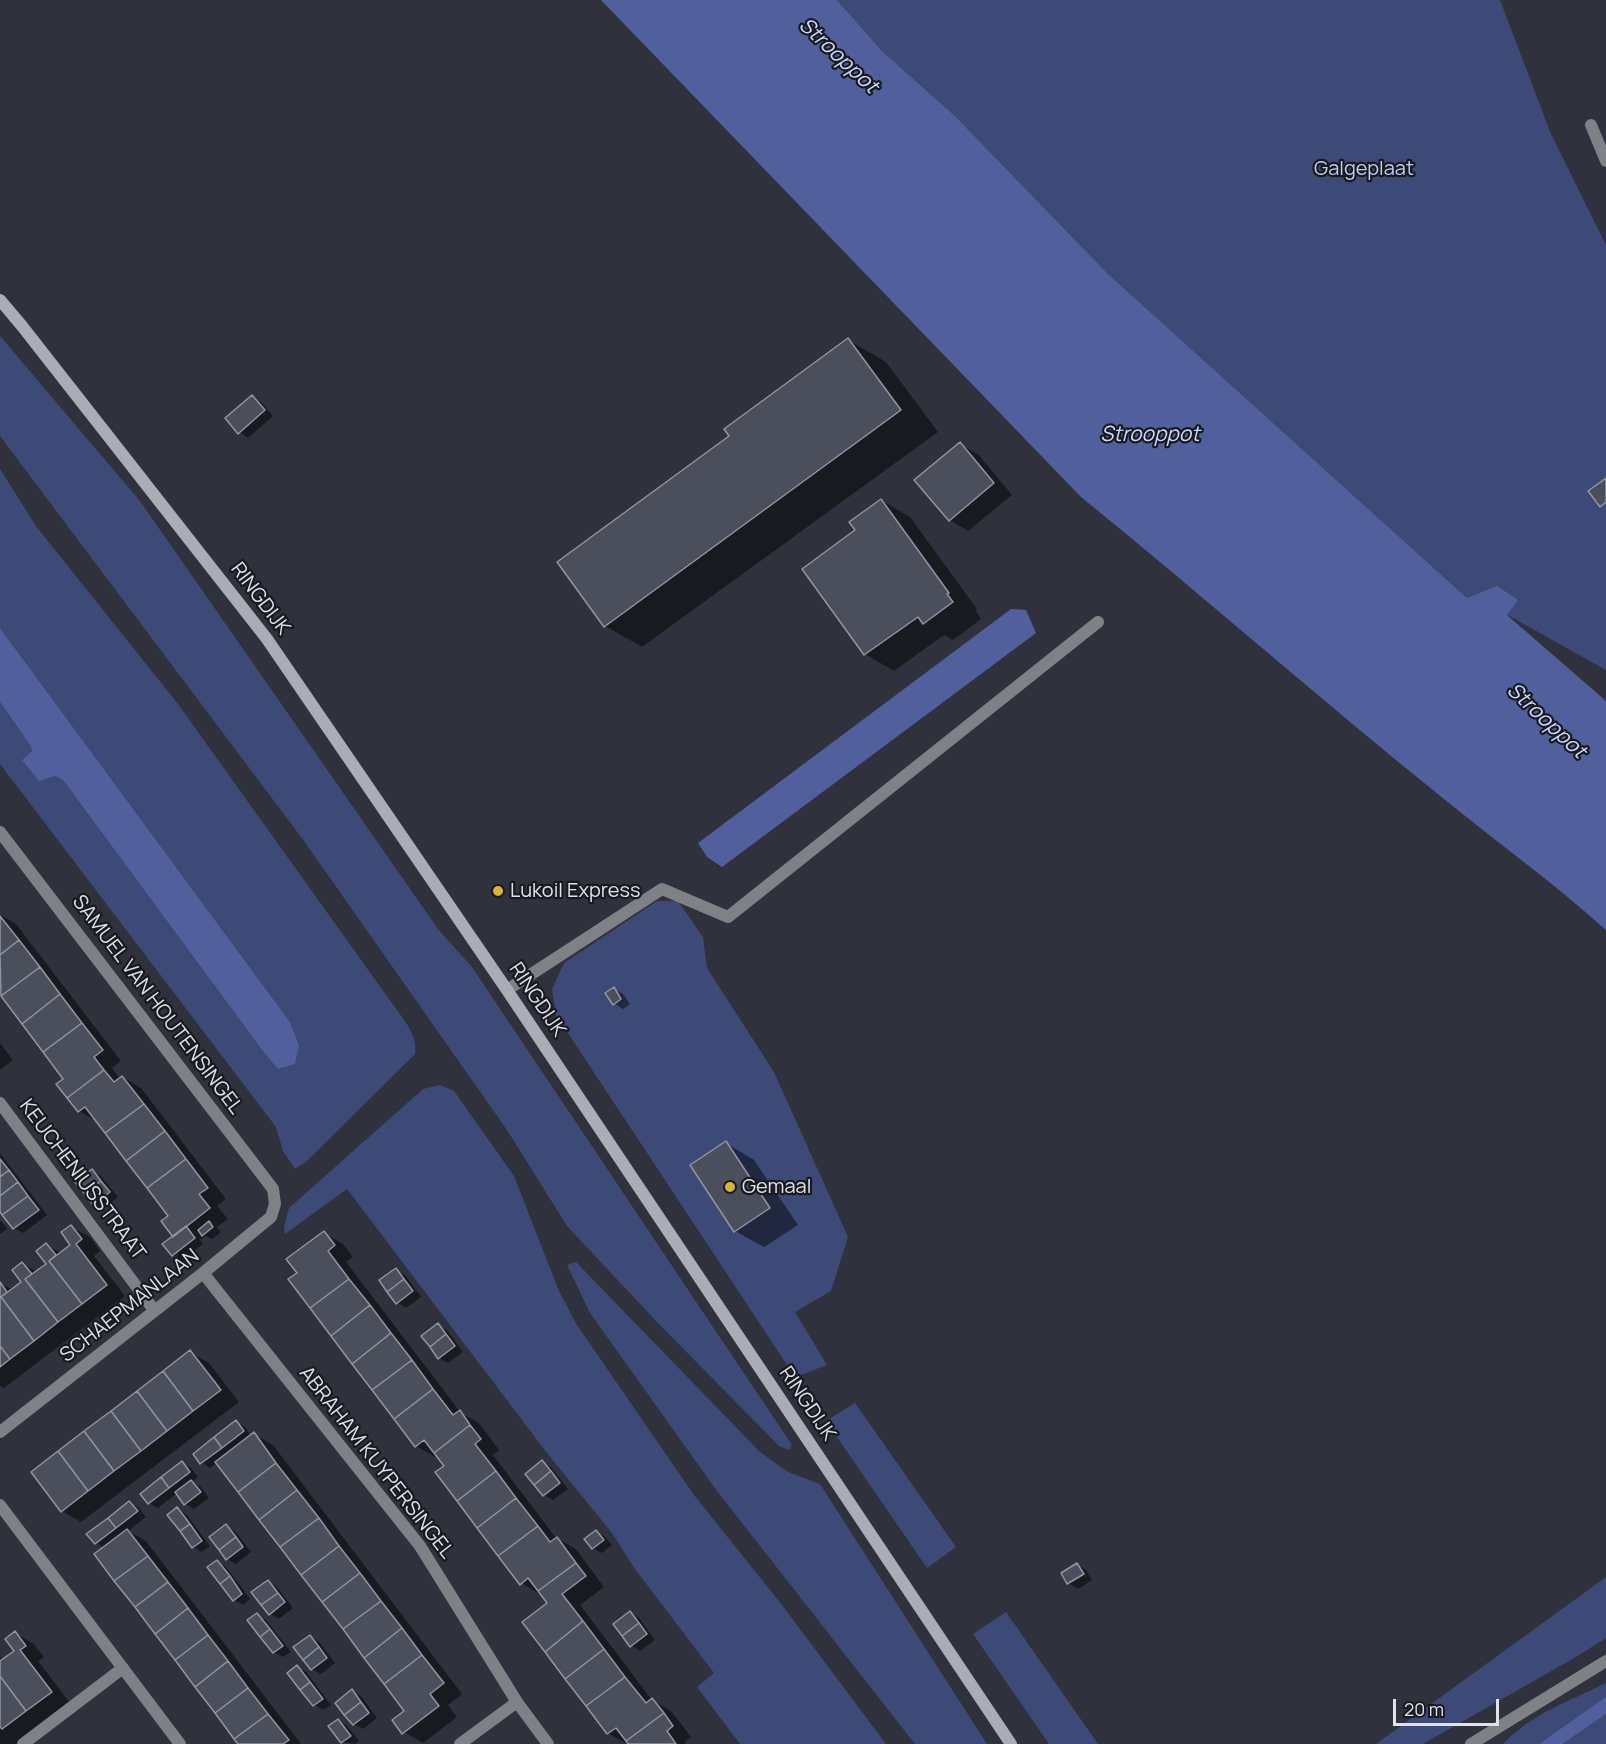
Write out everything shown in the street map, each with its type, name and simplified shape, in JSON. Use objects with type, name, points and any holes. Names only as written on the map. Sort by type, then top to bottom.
[{"type":"main road","name":"RINGDIJK","points":[[0,300],[267,639],[507,990],[1011,1744]]},
{"type":"street","points":[[1592,125],[1606,161]]},
{"type":"street","points":[[507,990],[662,889],[728,917],[1098,622]]},
{"type":"street","name":"SAMUEL VAN HOUTENSINGEL","points":[[0,832],[273,1189],[275,1204]]},
{"type":"street","name":"KEUCHENIUSSTRAAT","points":[[0,1103],[154,1310]]},
{"type":"street","name":"SCHAEPMANLAAN","points":[[0,1432],[271,1217],[275,1204]]},
{"type":"street","name":"ABRAHAM KUYPERSINGEL","points":[[203,1273],[420,1546],[517,1702],[548,1744]]},
{"type":"street","points":[[0,1504],[180,1744]]},
{"type":"street","points":[[1471,1744],[1606,1661]]},
{"type":"street","points":[[23,1744],[123,1668]]},
{"type":"street","points":[[460,1744],[517,1702]]},
{"type":"green space","name":"Galgeplaat","points":[[837,0],[1500,0],[1551,134],[1606,245],[1606,670],[1506,614],[1467,598],[1108,274],[955,116],[882,51]]},
{"type":"green space","points":[[0,336],[140,501],[438,929],[472,967],[792,1445],[789,1450],[779,1446],[655,1320],[567,1226],[507,1130],[304,841],[0,436]]},
{"type":"green space","points":[[0,469],[36,526],[178,704],[412,1034],[415,1054],[306,1162],[295,1169],[283,1151],[276,1127],[0,764],[0,702],[30,745],[32,751],[22,760],[63,780],[262,1050],[299,1045],[290,1022],[0,628]]},
{"type":"green space","points":[[657,901],[678,901],[703,937],[707,968],[774,1072],[848,1237],[831,1291],[795,1312],[827,1365],[795,1377],[556,1015],[552,989],[564,963]]},
{"type":"green space","points":[[440,1085],[454,1091],[514,1176],[559,1291],[577,1325],[694,1495],[782,1605],[886,1744],[740,1744],[697,1687],[714,1673],[635,1569],[612,1533],[547,1453],[347,1189],[285,1234],[284,1226],[289,1208],[423,1089]]},
{"type":"green space","points":[[576,1262],[760,1452],[788,1472],[820,1484],[987,1744],[915,1744],[717,1491],[590,1313],[567,1265]]},
{"type":"green space","points":[[855,1403],[956,1547],[927,1568],[826,1421]]},
{"type":"green space","points":[[1606,1577],[1606,1638],[1423,1744],[1376,1744]]},
{"type":"green space","points":[[1006,1612],[1098,1744],[1049,1744],[973,1634]]},
{"type":"green space","points":[[1606,1683],[1606,1744],[1503,1744],[1538,1716]]},
{"type":"water","name":"Strooppot","points":[[601,0],[837,0],[882,51],[955,116],[1108,274],[1467,598],[1497,586],[1518,600],[1507,615],[1606,701],[1606,930],[1546,879],[1398,762],[1081,497]]},
{"type":"water","points":[[1011,609],[1026,610],[1036,633],[722,867],[707,857],[698,843]]},
{"type":"water","points":[[0,628],[290,1022],[299,1045],[295,1064],[278,1069],[262,1050],[63,780],[55,776],[39,781],[22,760],[32,751],[30,745],[0,702]]},
{"type":"water","points":[[1606,1697],[1606,1714],[1562,1744],[1539,1744]]},
{"type":"building","points":[[848,338],[901,410],[604,627],[557,562],[729,436],[724,429]]},
{"type":"building","points":[[252,395],[265,410],[238,434],[225,418]]},
{"type":"building","points":[[960,442],[994,483],[949,521],[914,480]]},
{"type":"building","points":[[1606,478],[1606,502],[1600,507],[1588,491]]},
{"type":"building","points":[[881,499],[949,593],[947,594],[953,602],[923,624],[918,617],[864,655],[802,569],[855,530],[849,522]]},
{"type":"building","points":[[0,916],[19,940],[0,955]]},
{"type":"building","points":[[19,940],[40,967],[1,996],[0,955]]},
{"type":"building","points":[[40,967],[60,994],[22,1024],[1,996]]},
{"type":"building","points":[[614,987],[621,999],[613,1005],[605,993]]},
{"type":"building","points":[[60,994],[82,1023],[43,1052],[22,1024]]},
{"type":"building","points":[[82,1023],[103,1050],[94,1057],[104,1070],[67,1098],[56,1084],[63,1079],[43,1052]]},
{"type":"building","points":[[104,1070],[114,1082],[122,1076],[144,1104],[105,1133],[85,1107],[78,1112],[67,1098]]},
{"type":"building","points":[[144,1104],[165,1131],[126,1161],[105,1133]]},
{"type":"building","points":[[165,1131],[186,1159],[147,1188],[126,1161]]},
{"type":"building","name":"Gemaal","points":[[726,1141],[770,1208],[734,1232],[690,1165]]},
{"type":"building","points":[[0,1159],[9,1170],[0,1177]]},
{"type":"building","points":[[186,1159],[208,1188],[199,1194],[210,1208],[173,1237],[161,1221],[168,1216],[147,1188]]},
{"type":"building","points":[[92,1169],[101,1181],[84,1193],[75,1182]]},
{"type":"building","points":[[9,1170],[18,1182],[0,1196],[0,1177]]},
{"type":"building","points":[[101,1181],[110,1192],[93,1205],[84,1193]]},
{"type":"building","points":[[18,1182],[28,1196],[2,1215],[0,1196]]},
{"type":"building","points":[[28,1196],[39,1210],[13,1229],[2,1215]]},
{"type":"building","points":[[209,1221],[213,1227],[202,1236],[198,1230]]},
{"type":"building","points":[[71,1225],[82,1239],[76,1244],[107,1285],[82,1304],[49,1261],[70,1245],[61,1232]]},
{"type":"building","points":[[186,1226],[195,1238],[172,1256],[162,1244]]},
{"type":"building","points":[[324,1231],[335,1245],[328,1251],[349,1279],[310,1308],[288,1279],[297,1273],[286,1259]]},
{"type":"building","points":[[46,1243],[56,1255],[49,1261],[82,1304],[58,1322],[25,1279],[46,1264],[36,1251]]},
{"type":"building","points":[[22,1262],[32,1274],[25,1279],[58,1322],[34,1341],[1,1297],[21,1282],[12,1270]]},
{"type":"building","points":[[396,1268],[404,1279],[387,1292],[379,1280]]},
{"type":"building","points":[[349,1279],[370,1305],[331,1336],[310,1308]]},
{"type":"building","points":[[404,1279],[413,1291],[396,1304],[387,1292]]},
{"type":"building","points":[[0,1282],[7,1292],[1,1297],[34,1341],[10,1359],[0,1346]]},
{"type":"building","points":[[370,1305],[391,1333],[352,1364],[331,1336]]},
{"type":"building","points":[[438,1323],[446,1334],[430,1347],[421,1336]]},
{"type":"building","points":[[391,1333],[412,1360],[372,1390],[352,1364]]},
{"type":"building","points":[[446,1334],[455,1346],[438,1359],[430,1347]]},
{"type":"building","points":[[0,1346],[10,1359],[0,1367]]},
{"type":"building","points":[[190,1350],[221,1390],[193,1411],[163,1371]]},
{"type":"building","points":[[412,1360],[433,1389],[394,1419],[372,1390]]},
{"type":"building","points":[[163,1371],[193,1411],[167,1431],[137,1391]]},
{"type":"building","points":[[433,1389],[453,1415],[460,1410],[470,1425],[434,1453],[424,1440],[415,1447],[394,1419]]},
{"type":"building","points":[[137,1391],[167,1431],[141,1451],[111,1411]]},
{"type":"building","points":[[111,1411],[141,1451],[114,1471],[84,1431]]},
{"type":"building","points":[[236,1420],[244,1431],[222,1448],[214,1437]]},
{"type":"building","points":[[470,1425],[481,1439],[475,1444],[496,1471],[457,1501],[435,1472],[444,1466],[434,1453]]},
{"type":"building","points":[[84,1431],[114,1471],[88,1491],[58,1451]]},
{"type":"building","points":[[254,1432],[276,1463],[238,1492],[215,1462]]},
{"type":"building","points":[[214,1437],[222,1448],[200,1464],[193,1454]]},
{"type":"building","points":[[58,1451],[88,1491],[61,1512],[31,1472]]},
{"type":"building","points":[[542,1460],[551,1471],[534,1485],[525,1474]]},
{"type":"building","points":[[182,1461],[190,1472],[169,1488],[161,1477]]},
{"type":"building","points":[[276,1463],[297,1490],[259,1520],[238,1492]]},
{"type":"building","points":[[496,1471],[516,1498],[477,1528],[457,1501]]},
{"type":"building","points":[[551,1471],[560,1483],[543,1496],[534,1485]]},
{"type":"building","points":[[161,1477],[169,1488],[148,1504],[140,1494]]},
{"type":"building","points":[[191,1480],[201,1492],[184,1505],[175,1492]]},
{"type":"building","points":[[297,1490],[319,1518],[280,1547],[259,1520]]},
{"type":"building","points":[[516,1498],[538,1526],[498,1556],[477,1528]]},
{"type":"building","points":[[129,1501],[138,1511],[116,1528],[108,1518]]},
{"type":"building","points":[[177,1507],[190,1524],[180,1531],[167,1515]]},
{"type":"building","points":[[108,1518],[116,1528],[95,1544],[86,1534]]},
{"type":"building","points":[[319,1518],[339,1546],[301,1575],[280,1547]]},
{"type":"building","points":[[190,1524],[202,1541],[192,1548],[180,1531]]},
{"type":"building","points":[[226,1524],[236,1537],[219,1550],[209,1537]]},
{"type":"building","points":[[538,1526],[550,1542],[557,1537],[576,1563],[538,1591],[528,1578],[520,1585],[498,1556]]},
{"type":"building","points":[[127,1529],[148,1556],[114,1581],[94,1554]]},
{"type":"building","points":[[596,1530],[604,1540],[592,1549],[584,1539]]},
{"type":"building","points":[[236,1537],[243,1547],[226,1560],[219,1550]]},
{"type":"building","points":[[339,1546],[360,1573],[322,1602],[301,1575]]},
{"type":"building","points":[[148,1556],[168,1582],[135,1607],[114,1581]]},
{"type":"building","points":[[217,1560],[230,1576],[220,1584],[207,1567]]},
{"type":"building","points":[[576,1563],[586,1576],[562,1594],[583,1621],[545,1652],[522,1622],[547,1603],[538,1591]]},
{"type":"building","points":[[1077,1563],[1084,1574],[1067,1584],[1061,1573]]},
{"type":"building","points":[[360,1573],[381,1601],[343,1629],[322,1602]]},
{"type":"building","points":[[230,1576],[242,1594],[233,1601],[220,1584]]},
{"type":"building","points":[[268,1580],[278,1593],[261,1605],[251,1592]]},
{"type":"building","points":[[168,1582],[188,1608],[155,1634],[135,1607]]},
{"type":"building","points":[[278,1593],[285,1602],[269,1615],[261,1605]]},
{"type":"building","points":[[381,1601],[402,1628],[364,1658],[343,1629]]},
{"type":"building","points":[[188,1608],[208,1635],[175,1660],[155,1634]]},
{"type":"building","points":[[630,1611],[639,1623],[622,1636],[613,1624]]},
{"type":"building","points":[[257,1613],[270,1629],[260,1637],[247,1620]]},
{"type":"building","points":[[583,1621],[604,1649],[565,1679],[545,1652]]},
{"type":"building","points":[[639,1623],[647,1634],[630,1647],[622,1636]]},
{"type":"building","points":[[402,1628],[422,1655],[384,1684],[364,1658]]},
{"type":"building","points":[[270,1629],[283,1646],[273,1653],[260,1637]]},
{"type":"building","points":[[15,1631],[26,1646],[20,1650],[52,1692],[26,1711],[0,1676],[0,1661],[14,1651],[5,1639]]},
{"type":"building","points":[[208,1635],[228,1661],[195,1687],[175,1660]]},
{"type":"building","points":[[310,1635],[319,1647],[303,1660],[293,1647]]},
{"type":"building","points":[[319,1647],[327,1658],[311,1670],[303,1660]]},
{"type":"building","points":[[604,1649],[625,1677],[586,1706],[565,1679]]},
{"type":"building","points":[[422,1655],[444,1683],[430,1694],[439,1706],[402,1734],[392,1720],[404,1711],[384,1684]]},
{"type":"building","points":[[228,1661],[248,1688],[215,1713],[195,1687]]},
{"type":"building","points":[[297,1665],[310,1682],[300,1690],[287,1673]]},
{"type":"building","points":[[0,1676],[26,1711],[2,1729],[0,1727]]},
{"type":"building","points":[[625,1677],[646,1703],[652,1698],[664,1713],[626,1741],[616,1728],[607,1734],[586,1706]]},
{"type":"building","points":[[310,1682],[323,1699],[313,1706],[300,1690]]},
{"type":"building","points":[[248,1688],[268,1714],[234,1739],[215,1713]]},
{"type":"building","points":[[352,1689],[361,1702],[344,1715],[335,1703]]},
{"type":"building","points":[[361,1702],[369,1713],[353,1725],[344,1715]]},
{"type":"building","points":[[664,1713],[673,1726],[667,1731],[676,1744],[628,1744],[626,1741]]},
{"type":"building","points":[[268,1714],[289,1740],[283,1744],[238,1744],[234,1739]]},
{"type":"building","points":[[338,1719],[351,1736],[341,1743],[328,1726]]},
{"type":"place","name":"Lukoil Express","points":[[498,891]]},
{"type":"place","name":"Gemaal","points":[[730,1187]]}]
